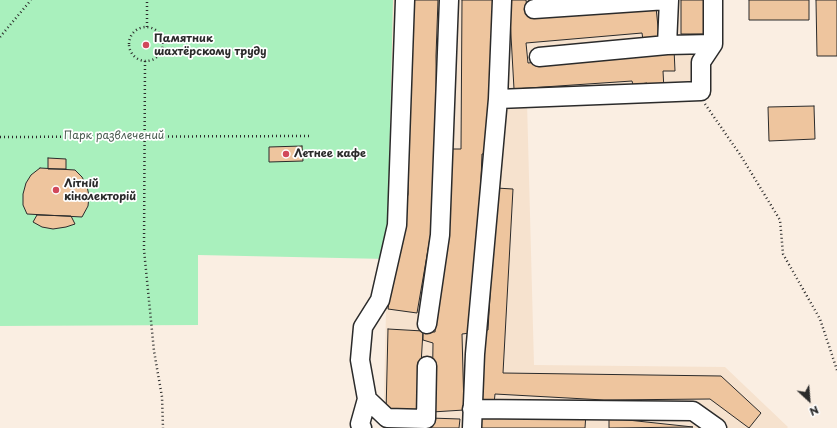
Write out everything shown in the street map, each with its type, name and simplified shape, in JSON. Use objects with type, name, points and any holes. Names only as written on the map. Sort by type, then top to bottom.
[{"type":"lane","points":[[362,428],[360,424],[367,399],[360,360],[362,327],[380,300],[397,224],[405,0]]},
{"type":"lane","points":[[427,324],[440,235],[449,0]]},
{"type":"lane","points":[[472,428],[474,354],[498,99],[502,0]]},
{"type":"lane","points":[[534,9],[668,0],[668,45]]},
{"type":"lane","points":[[498,99],[701,92],[702,62],[713,44],[713,0]]},
{"type":"lane","points":[[539,57],[668,45],[713,44]]},
{"type":"lane","points":[[367,399],[387,418],[426,419],[427,366]]},
{"type":"lane","points":[[472,409],[693,410],[717,428]]},
{"type":"path","points":[[0,37],[31,0]]},
{"type":"path","points":[[147,0],[147,27]]},
{"type":"path","points":[[147,27],[157,30],[161,35],[164,46],[159,56],[155,59],[145,61],[133,56],[129,45],[132,34],[136,30],[147,27]]},
{"type":"path","points":[[145,61],[144,250],[154,350],[162,397],[163,428]]},
{"type":"path","points":[[701,99],[741,156],[780,220],[783,254],[820,319],[837,370]]},
{"type":"path","points":[[0,137],[145,135],[310,136]]},
{"type":"shaded area","points":[[393,0],[710,0],[709,98],[527,102],[534,365],[725,367],[788,427],[787,428],[395,428],[384,399]]},
{"type":"green space","name":"Парк развлечений","points":[[0,0],[393,0],[387,259],[198,255],[198,325],[0,326]]},
{"type":"building","points":[[409,0],[438,0],[436,56],[437,173],[434,215],[417,313],[388,309],[397,246],[408,194],[407,80]]},
{"type":"building","points":[[462,0],[493,0],[490,153],[482,154],[478,255],[470,333],[462,334],[464,410],[432,412],[433,343],[423,340],[423,331],[435,332],[448,209],[448,149],[461,149]]},
{"type":"building","points":[[509,0],[526,0],[528,16],[656,7],[659,37],[643,40],[642,33],[526,43],[528,63],[674,49],[675,71],[663,71],[664,90],[647,91],[647,83],[633,85],[632,81],[514,89]]},
{"type":"building","points":[[681,0],[707,0],[707,34],[681,34]]},
{"type":"building","points":[[749,0],[809,0],[809,20],[749,20]]},
{"type":"building","points":[[816,0],[837,0],[837,56],[817,56]]},
{"type":"building","points":[[814,106],[815,139],[769,141],[768,107]]},
{"type":"building","name":"Летнее кафе","points":[[302,146],[303,161],[269,162],[269,147]]},
{"type":"building","points":[[48,158],[66,159],[66,169],[48,169]]},
{"type":"building","name":"Літній кінолекторій","points":[[40,168],[75,170],[82,177],[87,186],[89,196],[88,206],[82,217],[27,214],[23,205],[23,194],[26,183],[31,175]]},
{"type":"building","points":[[496,188],[513,189],[503,373],[721,376],[761,413],[749,428],[710,399],[604,400],[495,394],[494,404],[478,404],[481,331],[488,330]]},
{"type":"building","points":[[37,215],[71,216],[75,224],[53,229],[42,227],[33,222]]},
{"type":"building","points":[[388,329],[423,331],[418,415],[386,413]]},
{"type":"building","points":[[476,412],[586,413],[585,428],[475,428]]},
{"type":"building","points":[[430,418],[460,419],[459,428],[429,428]]},
{"type":"building","points":[[609,418],[693,427],[609,428]]},
{"type":"place","name":"Памятник шахтёрскому труду","points":[[146,45]]},
{"type":"place","name":"Летнее кафе","points":[[286,154]]},
{"type":"place","name":"Літній кінолекторій","points":[[56,190]]}]
